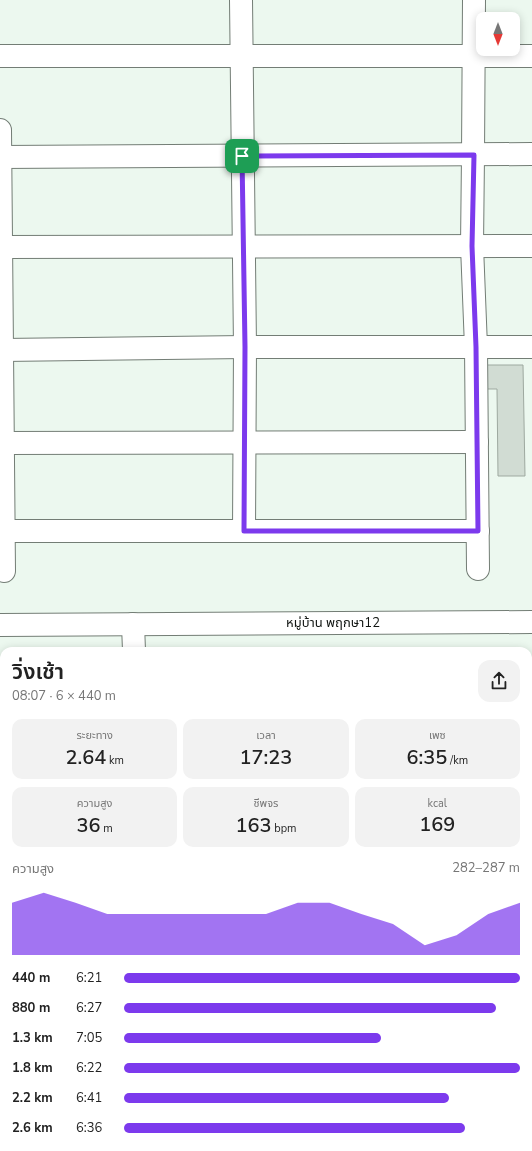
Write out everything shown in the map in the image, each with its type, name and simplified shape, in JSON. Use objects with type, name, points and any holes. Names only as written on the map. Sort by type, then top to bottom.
[{"type":"street","points":[[241,0],[245,347],[244,531]]},
{"type":"street","points":[[474,0],[474,155],[472,246],[476,347],[478,569]]},
{"type":"street","points":[[0,56],[532,56]]},
{"type":"street","points":[[0,130],[2,350],[1,442],[4,571]]},
{"type":"street","points":[[0,157],[532,154]]},
{"type":"street","points":[[0,247],[532,246]]},
{"type":"street","points":[[2,350],[245,347],[532,347]]},
{"type":"street","points":[[1,442],[477,442]]},
{"type":"street","points":[[2,531],[478,531]]},
{"type":"street","name":"หมู่บ้าน พฤกษา12","points":[[0,626],[532,622]]},
{"type":"street","points":[[133,624],[134,647]]},
{"type":"building","points":[[487,365],[523,365],[525,476],[498,476],[497,389],[487,389]]},
{"type":"route","points":[[474,155],[472,246],[476,347],[478,531],[244,531],[245,347],[242,156],[474,155]]}]
